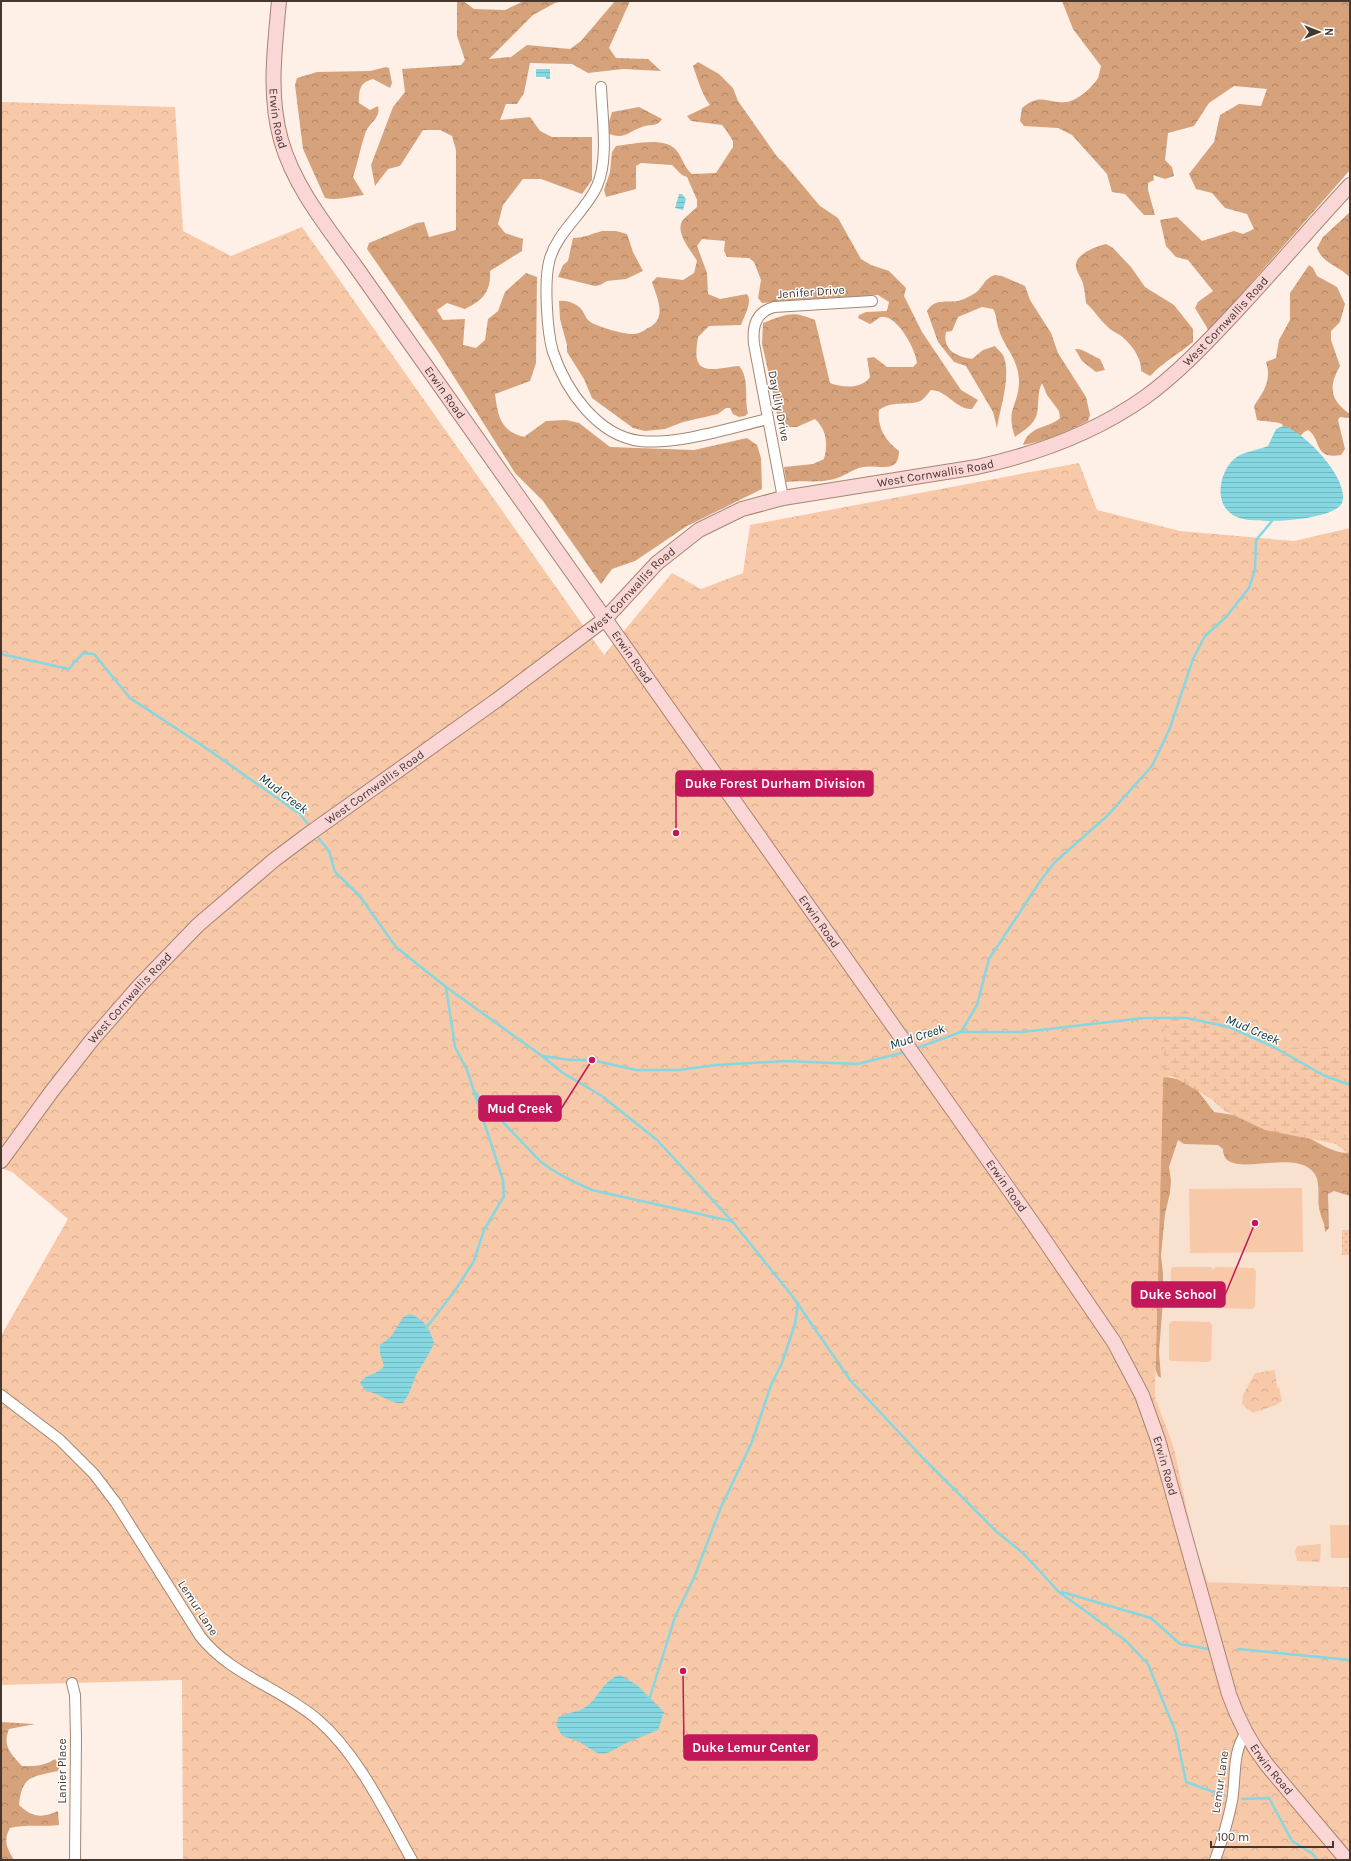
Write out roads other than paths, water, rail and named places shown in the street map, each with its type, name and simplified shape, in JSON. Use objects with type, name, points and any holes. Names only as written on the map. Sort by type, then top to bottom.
[{"type":"main road","name":"Erwin Road","points":[[279,1],[274,72],[276,111],[281,140],[297,178],[349,258],[900,1034],[922,1068],[1102,1323],[1136,1382],[1155,1430],[1229,1694],[1246,1733],[1267,1765],[1347,1860]]},
{"type":"main road","name":"West Cornwallis Road","points":[[1,1161],[83,1051],[145,980],[203,920],[274,860],[306,836],[496,700],[605,619],[657,563],[699,530],[742,509],[783,498],[970,469],[1006,461],[1049,447],[1106,421],[1159,387],[1194,356],[1350,185]]},
{"type":"street","points":[[601,87],[603,162],[600,179],[593,194],[556,244],[548,267],[547,295],[551,341],[561,371],[585,407],[607,430],[623,437],[639,441],[668,441],[768,419]]},
{"type":"street","name":"Jenifer Drive","points":[[756,320],[764,311],[774,307],[872,302]]},
{"type":"street","name":"Day Lily Drive","points":[[756,320],[753,337],[783,498]]},
{"type":"street","name":"Lemur Lane","points":[[1,1395],[60,1440],[94,1474],[116,1503],[210,1650],[225,1662],[317,1718],[334,1735],[364,1775],[412,1860]]},
{"type":"street","name":"Lanier Place","points":[[72,1683],[75,1695],[76,1737],[75,1860]]},
{"type":"street","name":"Lemur Lane","points":[[1215,1860],[1232,1802],[1237,1750],[1241,1738],[1246,1733]]},
{"type":"water","points":[[536,69],[550,69],[550,79],[546,79],[546,77],[536,77]]},
{"type":"water","points":[[679,194],[682,194],[686,199],[683,210],[675,208]]},
{"type":"water","points":[[1283,426],[1302,436],[1313,446],[1333,470],[1343,493],[1342,503],[1336,509],[1324,514],[1293,520],[1260,521],[1237,517],[1229,512],[1224,506],[1221,498],[1220,490],[1224,473],[1237,457],[1268,446],[1276,429]]},
{"type":"water","points":[[410,1314],[422,1321],[430,1332],[434,1342],[403,1403],[399,1403],[366,1391],[360,1383],[362,1380],[384,1366],[380,1353],[380,1344],[391,1336],[405,1316]]},
{"type":"water","points":[[620,1675],[637,1685],[664,1712],[658,1730],[626,1743],[610,1752],[602,1754],[595,1752],[578,1741],[562,1736],[556,1724],[558,1718],[587,1706],[610,1680]]},
{"type":"waterway","points":[[961,1032],[977,1005],[989,959],[1041,880],[1055,862],[1108,815],[1152,766],[1170,728],[1193,659],[1205,636],[1226,617],[1249,588],[1255,570],[1256,540],[1272,521]]},
{"type":"waterway","name":"Mud Creek","points":[[1,654],[69,669],[83,653],[94,654],[130,698],[203,746],[300,814],[311,828]]},
{"type":"waterway","name":"Mud Creek","points":[[316,835],[329,851],[335,872],[359,895],[396,947],[446,987],[542,1056],[571,1060],[592,1060],[636,1070],[679,1070],[716,1065],[787,1061],[857,1064],[906,1052]]},
{"type":"waterway","points":[[426,1328],[454,1292],[474,1261],[484,1230],[504,1196],[503,1180],[467,1070],[455,1047],[446,987]]},
{"type":"waterway","name":"Mud Creek","points":[[914,1049],[961,1032],[1022,1032],[1144,1018],[1187,1018],[1229,1027],[1272,1046],[1323,1075],[1350,1085]]},
{"type":"waterway","points":[[542,1056],[563,1073],[602,1096],[657,1140],[732,1221],[793,1297],[850,1380],[922,1457],[998,1533],[1024,1554],[1059,1592],[1125,1640],[1148,1664],[1176,1733],[1186,1782],[1225,1796]]},
{"type":"waterway","points":[[474,1092],[540,1161],[552,1170],[572,1181],[592,1190],[731,1221]]},
{"type":"waterway","points":[[647,1699],[650,1697],[675,1617],[693,1580],[721,1507],[752,1442],[771,1385],[782,1363],[795,1324],[798,1303]]},
{"type":"waterway","points":[[1062,1592],[1151,1618],[1180,1644],[1208,1649]]},
{"type":"waterway","points":[[1238,1649],[1350,1660]]},
{"type":"waterway","points":[[1242,1799],[1269,1798],[1292,1841],[1313,1854],[1317,1860]]},
{"type":"place","name":"Duke Forest Durham Division","points":[[676,833]]},
{"type":"place","name":"Mud Creek","points":[[592,1060]]},
{"type":"place","name":"Duke School","points":[[1255,1223]]},
{"type":"place","name":"Duke Lemur Center","points":[[683,1671]]}]
